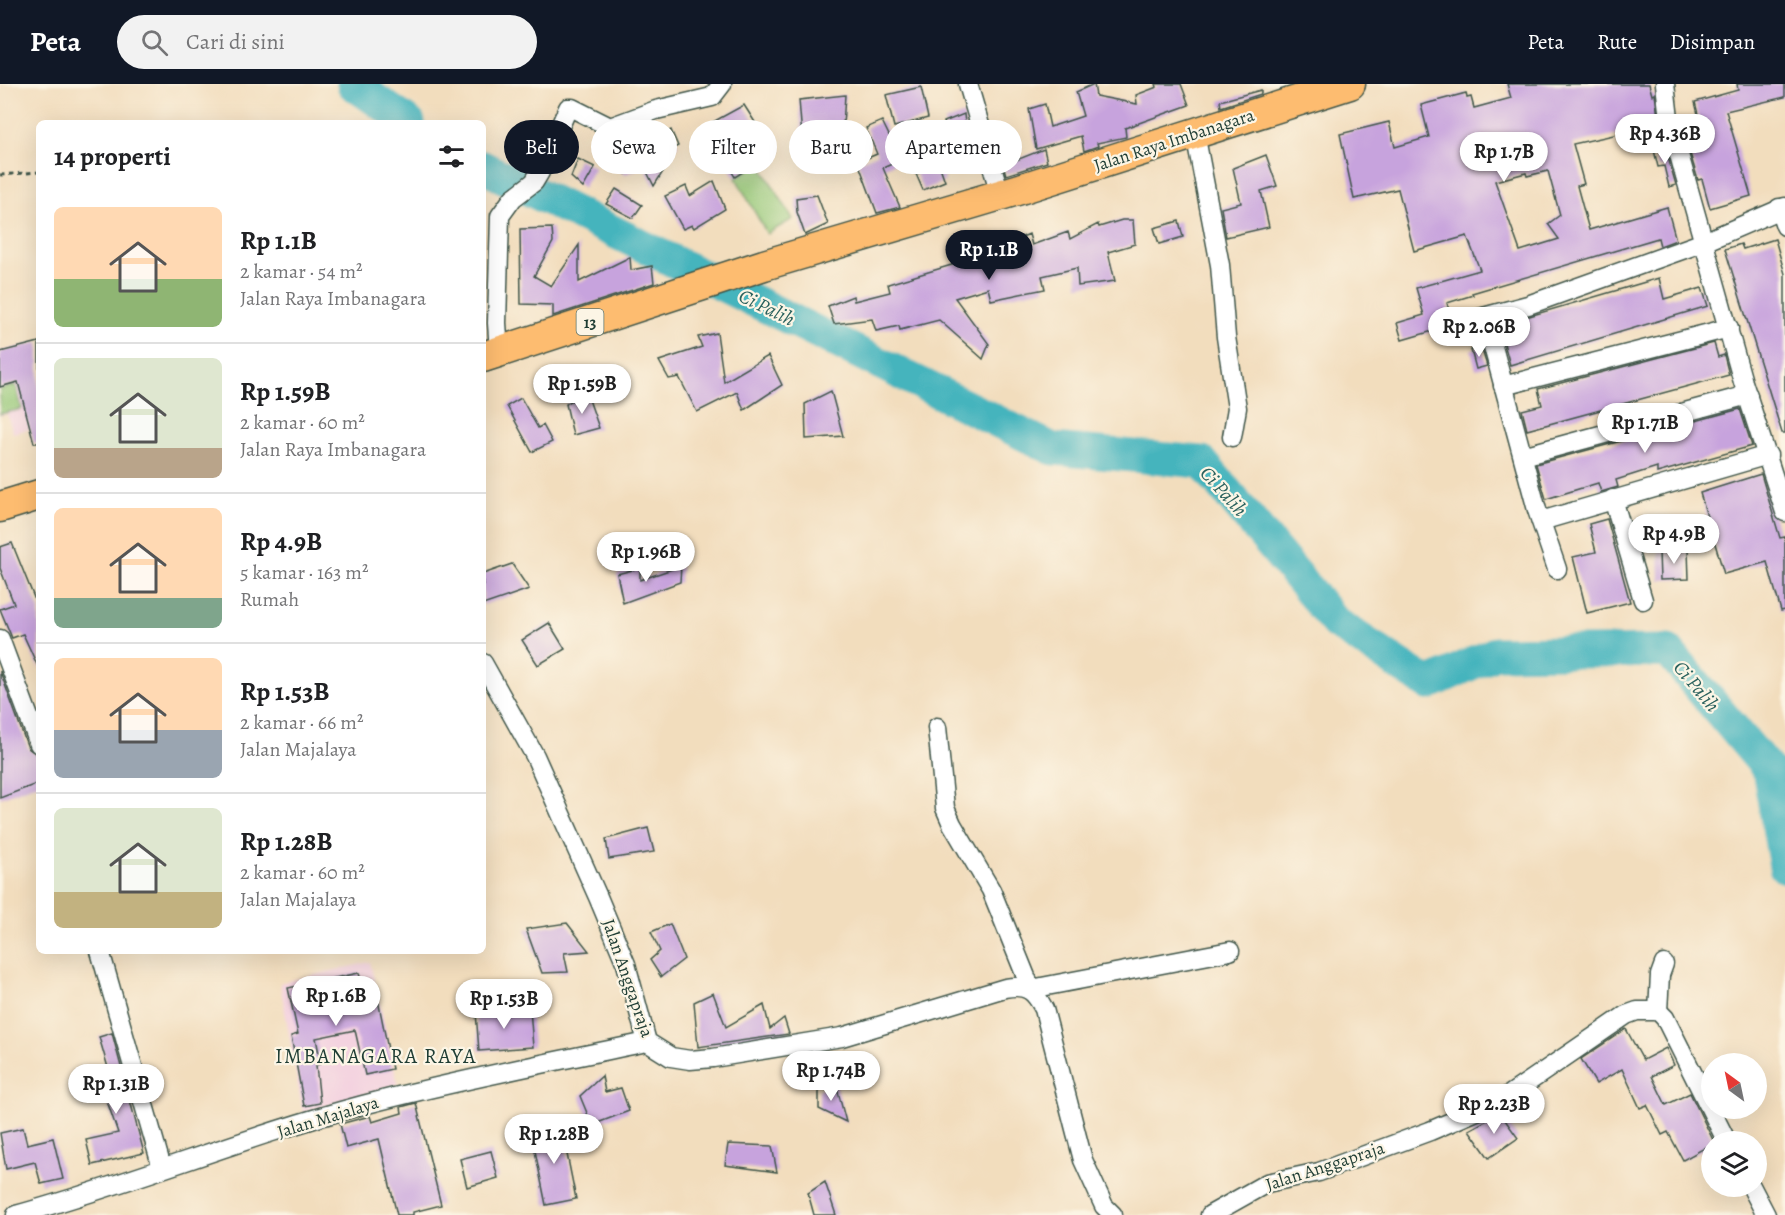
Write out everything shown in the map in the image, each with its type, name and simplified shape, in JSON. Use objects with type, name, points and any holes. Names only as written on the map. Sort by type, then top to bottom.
[{"type":"highway","name":"Jalan Raya Imbanagara","points":[[491,354],[764,265],[1000,194],[1350,84]]},
{"type":"highway","points":[[0,507],[36,496]]},
{"type":"street","points":[[491,354],[500,216],[513,198],[534,182],[568,108],[610,127],[656,110],[712,97],[722,84]]},
{"type":"street","points":[[968,84],[1000,194]]},
{"type":"street","points":[[1665,84],[1669,119],[1748,395],[1768,455],[1780,475],[1785,512]]},
{"type":"street","points":[[1195,133],[1220,265],[1226,337],[1237,408],[1233,437]]},
{"type":"street","points":[[1461,323],[1528,305],[1704,242],[1782,207],[1785,226]]},
{"type":"street","points":[[1485,317],[1541,520],[1557,569]]},
{"type":"street","points":[[1503,386],[1729,328]]},
{"type":"street","points":[[1523,456],[1748,395]]},
{"type":"street","points":[[1541,520],[1768,455]]},
{"type":"street","points":[[1613,499],[1643,600]]},
{"type":"street","points":[[0,639],[36,736]]},
{"type":"street","name":"Jalan Anggapraja","points":[[486,668],[535,756],[598,897],[626,964],[647,1042],[671,1057],[690,1060],[713,1058],[842,1037],[1005,988],[1024,986],[1031,989],[1230,951]]},
{"type":"street","points":[[937,727],[945,807],[952,824],[991,890],[1031,989],[1037,996],[1047,1019],[1083,1160],[1100,1199],[1113,1215]]},
{"type":"street","points":[[101,954],[162,1168]]},
{"type":"street","points":[[1664,964],[1660,975],[1658,1011],[1685,1057],[1722,1131]]},
{"type":"street","name":"Jalan Anggapraja","points":[[1210,1215],[1267,1184],[1319,1172],[1502,1100],[1626,1015],[1637,1011],[1658,1011]]},
{"type":"street","name":"Jalan Majalaya","points":[[16,1215],[119,1185],[162,1168],[361,1106],[647,1042]]},
{"type":"street","points":[[1757,1197],[1766,1215]]},
{"type":"path","points":[[0,175],[36,172]]},
{"type":"shaded area","points":[[0,352],[36,353],[36,428],[13,433],[7,414],[0,416]]},
{"type":"shaded area","points":[[370,962],[398,1084],[303,1113],[280,983]]},
{"type":"green space","points":[[742,174],[766,174],[793,219],[767,234],[736,178]]},
{"type":"green space","points":[[16,385],[22,409],[0,414],[0,389]]},
{"type":"building","points":[[1094,84],[1096,96],[1137,104],[1136,95],[1157,87],[1156,84],[1181,84],[1189,105],[1125,128],[1126,137],[1097,143],[1098,146],[1084,151],[1081,136],[1036,149],[1029,109],[1045,104],[1050,127],[1083,116],[1076,92]]},
{"type":"building","points":[[1507,84],[1649,84],[1652,95],[1655,94],[1659,125],[1573,144],[1584,184],[1577,186],[1589,230],[1667,207],[1676,240],[1660,246],[1658,238],[1472,293],[1473,295],[1447,303],[1451,318],[1450,326],[1402,340],[1397,323],[1424,315],[1416,288],[1480,270],[1467,236],[1414,251],[1398,189],[1354,199],[1340,134],[1389,122],[1395,147],[1429,137],[1421,105],[1466,93],[1467,98],[1471,97],[1474,108],[1511,98]],"holes":[[[1548,171],[1560,215],[1548,224],[1559,239],[1520,251],[1495,181],[1526,173],[1527,176]]]},
{"type":"building","points":[[1737,84],[1785,84],[1785,97],[1726,111],[1751,196],[1710,208],[1702,179],[1698,180],[1686,140],[1703,134],[1695,102],[1738,90]]},
{"type":"building","points":[[921,87],[928,118],[892,120],[886,95]]},
{"type":"building","points":[[1261,90],[1261,94],[1221,107],[1220,101]]},
{"type":"building","points":[[845,95],[843,120],[801,120],[799,100]]},
{"type":"building","points":[[744,105],[754,120],[716,120]]},
{"type":"building","points":[[964,114],[965,120],[949,120]]},
{"type":"building","points":[[882,121],[885,127],[885,167],[883,168],[900,207],[877,213],[862,174],[873,174],[873,156],[877,154],[873,145],[873,125]]},
{"type":"building","points":[[1665,147],[1676,185],[1669,187],[1664,166],[1658,167],[1654,150]]},
{"type":"building","points":[[1044,149],[1047,162],[1022,170],[1022,158]]},
{"type":"building","points":[[1266,155],[1277,186],[1261,191],[1269,227],[1226,237],[1221,208],[1241,203],[1233,168]]},
{"type":"building","points":[[579,159],[591,165],[591,174],[583,188],[571,177],[572,174],[579,174]]},
{"type":"building","points":[[648,174],[662,174],[654,186]]},
{"type":"building","points":[[916,174],[943,174],[945,181],[923,190]]},
{"type":"building","points":[[714,181],[725,209],[694,228],[692,225],[683,229],[665,196],[686,186],[690,196]]},
{"type":"building","points":[[616,189],[642,205],[633,218],[606,204]]},
{"type":"building","points":[[817,195],[828,224],[805,235],[797,212],[796,198]]},
{"type":"building","points":[[1122,220],[1133,220],[1135,244],[1108,252],[1115,281],[1078,286],[1077,268],[1042,276],[1045,289],[991,300],[988,288],[955,298],[989,344],[983,359],[939,320],[900,330],[899,326],[876,331],[872,319],[834,324],[828,306],[853,296],[854,301],[890,292],[888,284],[975,258],[1029,234],[1032,245],[1068,232],[1070,239],[1098,224],[1099,227]]},
{"type":"building","points":[[1179,221],[1183,237],[1159,244],[1154,228]]},
{"type":"building","points":[[552,228],[553,242],[534,276],[551,286],[579,245],[579,282],[630,257],[631,270],[652,266],[654,283],[553,316],[553,305],[521,304],[520,229]]},
{"type":"building","points":[[1775,239],[1785,274],[1785,433],[1782,433],[1725,249],[1741,244],[1743,249]]},
{"type":"building","points":[[1659,278],[1664,299],[1702,288],[1708,306],[1510,365],[1499,325]]},
{"type":"building","points":[[717,333],[724,382],[768,356],[782,385],[744,410],[737,392],[697,412],[679,377],[669,379],[659,361],[702,347],[698,337]]},
{"type":"building","points":[[36,343],[36,443],[34,443],[18,382],[0,387],[0,352]]},
{"type":"building","points":[[1714,343],[1718,357],[1724,355],[1729,375],[1527,430],[1522,410],[1542,405],[1538,389]]},
{"type":"building","points":[[1481,347],[1487,366],[1476,369],[1471,350]]},
{"type":"building","points":[[586,391],[599,428],[573,435],[566,404]]},
{"type":"building","points":[[831,391],[843,436],[806,439],[805,404]]},
{"type":"building","points":[[521,398],[538,428],[543,425],[552,442],[532,452],[507,406]]},
{"type":"building","points":[[1740,409],[1752,446],[1657,473],[1657,467],[1616,480],[1618,487],[1601,492],[1598,483],[1546,499],[1536,464]]},
{"type":"building","points":[[1761,474],[1780,538],[1785,537],[1785,610],[1781,611],[1767,562],[1724,574],[1700,493]]},
{"type":"building","points":[[1607,519],[1630,602],[1587,613],[1573,557],[1596,552],[1589,524]]},
{"type":"building","points":[[12,543],[36,603],[36,662],[23,634],[12,638],[0,609],[14,604],[0,568],[0,547]]},
{"type":"building","points":[[1688,550],[1689,579],[1660,580],[1659,551]]},
{"type":"building","points":[[512,564],[529,589],[486,604],[486,573]]},
{"type":"building","points":[[681,566],[680,582],[623,603],[617,574],[640,568],[640,580]]},
{"type":"building","points":[[549,623],[565,649],[538,665],[522,640]]},
{"type":"building","points":[[0,671],[28,748],[36,754],[36,784],[0,798]]},
{"type":"building","points":[[648,828],[654,852],[609,859],[606,839]]},
{"type":"building","points":[[567,923],[589,951],[564,953],[568,972],[542,973],[526,929]]},
{"type":"building","points":[[670,924],[684,959],[661,977],[650,960],[660,951],[651,932]]},
{"type":"building","points":[[359,973],[364,993],[376,990],[392,1069],[365,1075],[355,1030],[316,1038],[321,1064],[316,1065],[320,1103],[304,1106],[291,1036],[298,1034],[288,988]]},
{"type":"building","points":[[713,993],[726,1027],[764,1005],[770,1029],[784,1018],[789,1034],[698,1047],[694,1002]]},
{"type":"building","points":[[530,1009],[533,1047],[479,1051],[476,1012]]},
{"type":"building","points":[[1626,1029],[1643,1060],[1666,1048],[1674,1065],[1652,1076],[1666,1105],[1690,1093],[1709,1131],[1701,1131],[1701,1150],[1683,1160],[1668,1132],[1662,1135],[1647,1105],[1640,1108],[1622,1069],[1596,1084],[1581,1059]]},
{"type":"building","points":[[112,1033],[144,1153],[92,1165],[86,1140],[118,1133],[106,1098],[116,1095],[99,1037]]},
{"type":"building","points":[[602,1076],[605,1092],[621,1088],[629,1111],[592,1125],[580,1096]]},
{"type":"building","points":[[836,1084],[846,1122],[819,1109],[819,1090]]},
{"type":"building","points":[[416,1103],[441,1205],[413,1212],[413,1215],[397,1215],[379,1139],[346,1148],[340,1124],[370,1116],[372,1122],[402,1113],[401,1107]]},
{"type":"building","points":[[1500,1113],[1518,1138],[1489,1158],[1469,1130]]},
{"type":"building","points":[[561,1124],[576,1199],[546,1205],[531,1131]]},
{"type":"building","points":[[23,1128],[27,1144],[53,1138],[63,1179],[41,1184],[35,1162],[6,1169],[0,1133]]},
{"type":"building","points":[[728,1144],[772,1146],[777,1172],[725,1165]]},
{"type":"building","points":[[491,1151],[498,1178],[467,1187],[460,1159]]},
{"type":"building","points":[[825,1182],[836,1215],[814,1215],[808,1193]]},
{"type":"waterway","name":"Ci Palih","points":[[353,84],[405,120]]},
{"type":"waterway","name":"Ci Palih","points":[[486,168],[1053,449],[1202,462],[1336,623],[1428,684],[1495,653],[1668,651],[1768,769],[1785,867]]},
{"type":"district","name":"IMBANAGARA RAYA","points":[[376,1056]]}]
